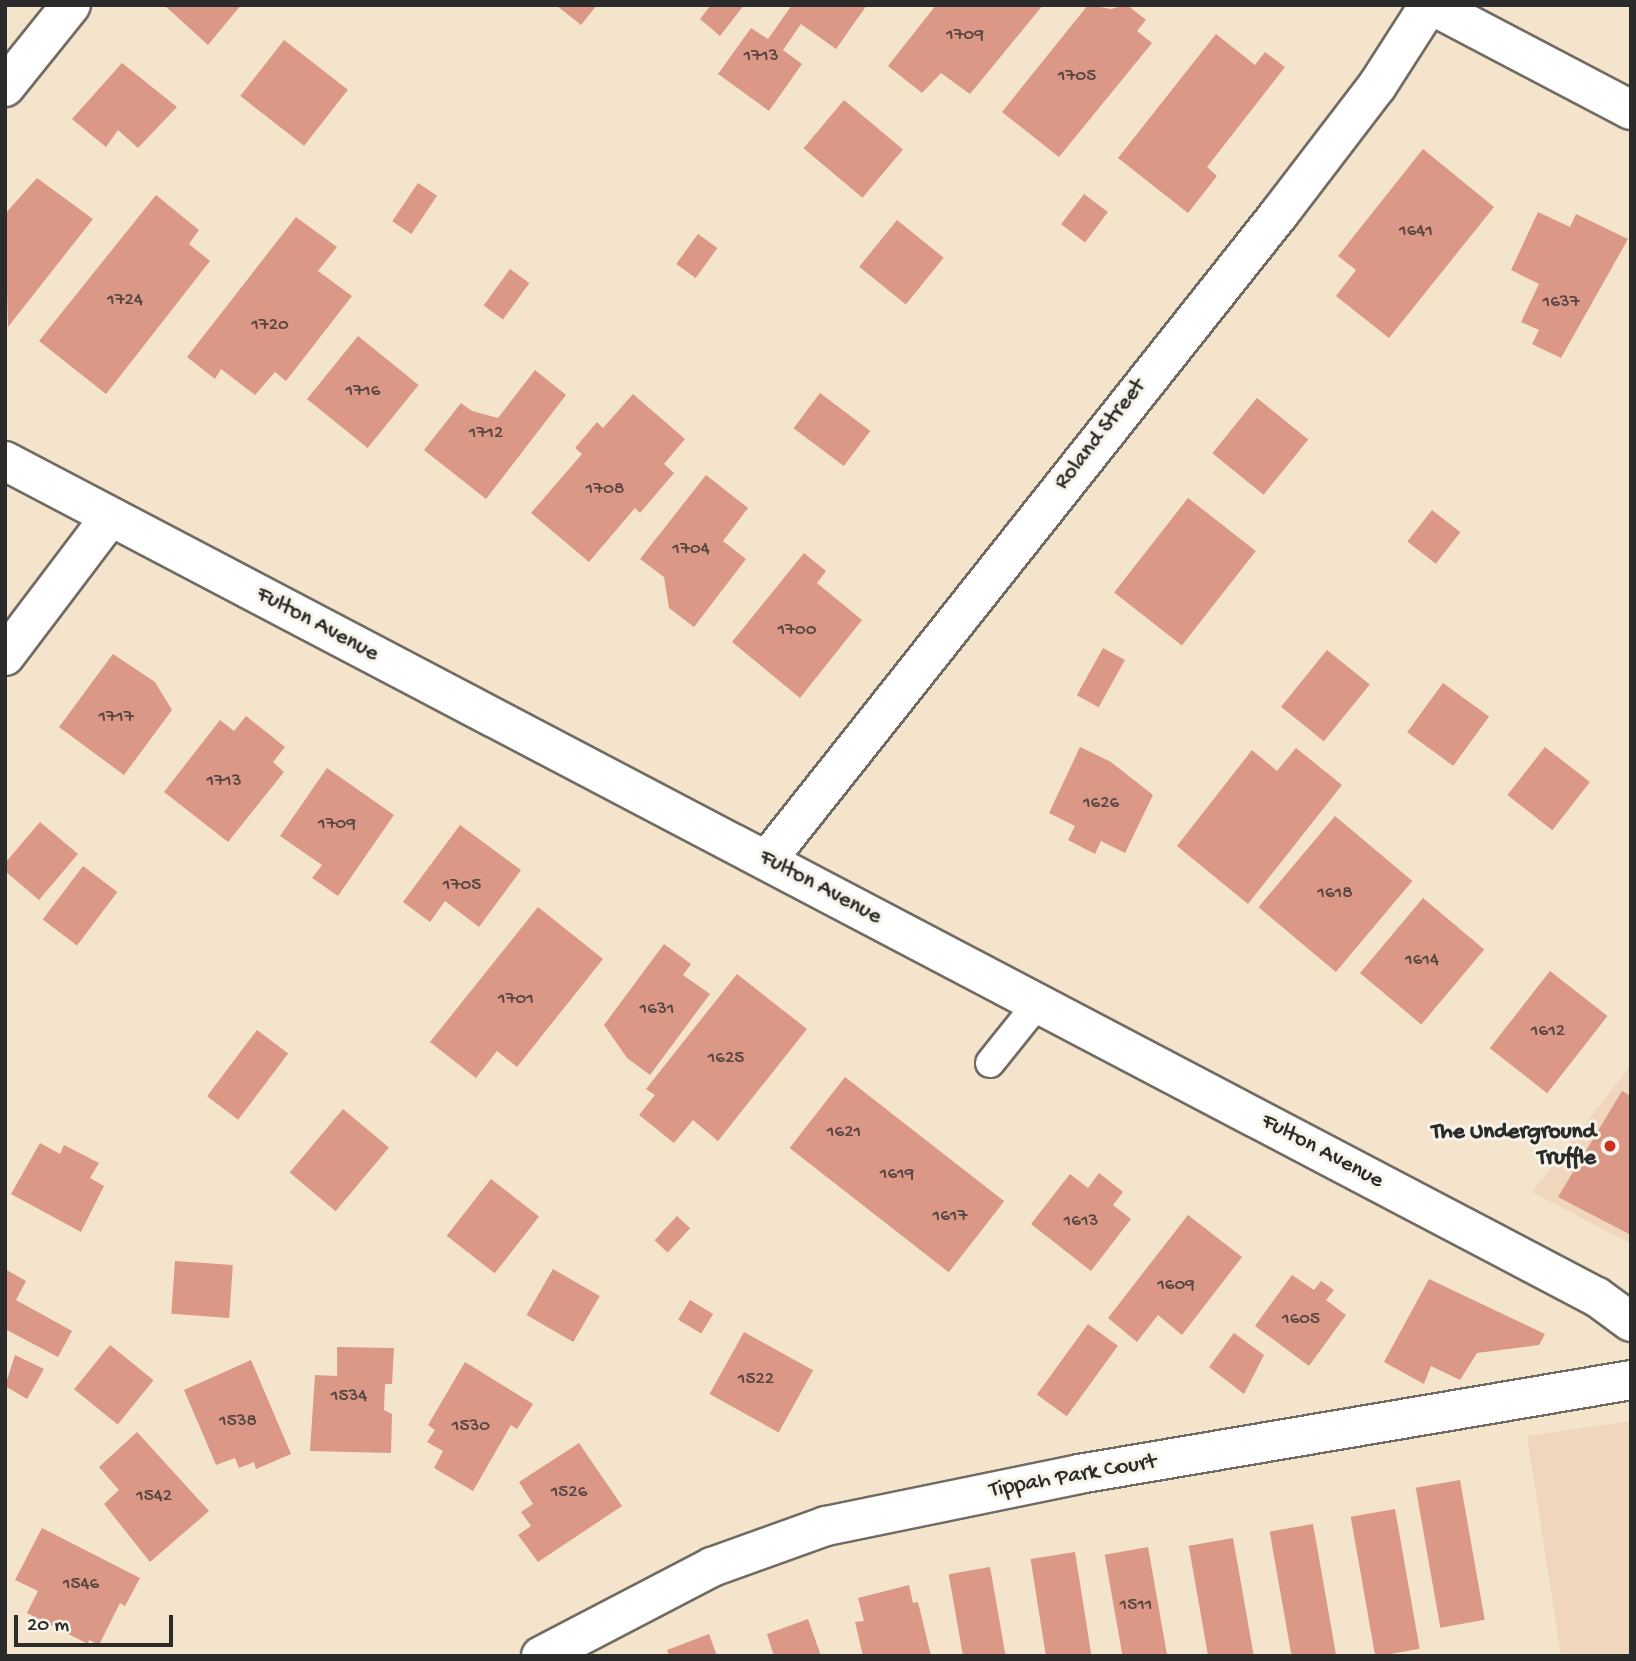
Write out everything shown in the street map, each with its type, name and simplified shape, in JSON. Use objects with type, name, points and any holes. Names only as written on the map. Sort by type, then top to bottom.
[{"type":"street","points":[[5,87],[71,5]]},
{"type":"street","points":[[1430,5],[1631,110]]},
{"type":"street","name":"Roland Street","points":[[767,860],[1287,203],[1377,86],[1430,5]]},
{"type":"street","name":"Fulton Avenue","points":[[5,461],[1597,1297],[1631,1322]]},
{"type":"street","points":[[5,656],[110,517]]},
{"type":"street","name":"Tippah Park Court","points":[[541,1656],[701,1572],[827,1526],[1079,1474],[1631,1380]]},
{"type":"lane","points":[[990,1063],[1038,1003]]},
{"type":"shaded area","name":"The Underground Truffle","points":[[1631,1065],[1631,1244],[1532,1192]]},
{"type":"shaded area","points":[[1631,1421],[1631,1656],[1561,1656],[1527,1436]]},
{"type":"building","points":[[164,5],[241,5],[208,45]]},
{"type":"building","points":[[556,5],[597,5],[581,25]]},
{"type":"building","points":[[711,5],[744,5],[720,36],[700,19]]},
{"type":"building","points":[[792,5],[867,5],[836,49],[801,24],[783,50],[802,64],[769,111],[718,74],[751,28],[768,39]]},
{"type":"building","points":[[936,5],[1043,5],[970,94],[941,73],[922,93],[888,66]]},
{"type":"building","points":[[1088,5],[1111,9],[1127,5],[1146,20],[1137,31],[1152,43],[1059,157],[1002,112]]},
{"type":"building","points":[[1216,34],[1255,65],[1265,52],[1285,67],[1207,167],[1217,176],[1188,213],[1118,158]]},
{"type":"building","points":[[284,40],[348,90],[304,146],[240,96]]},
{"type":"building","points":[[122,63],[177,107],[138,148],[118,130],[106,147],[72,119]]},
{"type":"building","points":[[844,100],[903,149],[862,198],[804,148]]},
{"type":"building","points":[[1423,149],[1494,207],[1389,338],[1336,296],[1356,270],[1338,256]]},
{"type":"building","points":[[37,178],[93,219],[8,327],[5,214]]},
{"type":"building","points":[[418,183],[437,196],[411,234],[392,221]]},
{"type":"building","points":[[1084,194],[1108,212],[1085,242],[1061,224]]},
{"type":"building","points":[[156,195],[199,230],[189,244],[210,261],[106,394],[39,341]]},
{"type":"building","points":[[1538,212],[1570,227],[1576,214],[1628,239],[1561,358],[1532,344],[1539,330],[1521,322],[1539,284],[1511,270]]},
{"type":"building","points":[[296,217],[337,247],[318,271],[352,296],[286,381],[275,372],[255,395],[221,369],[215,379],[187,357]]},
{"type":"building","points":[[897,220],[944,258],[906,304],[859,267]]},
{"type":"building","points":[[698,234],[717,248],[696,278],[676,264]]},
{"type":"building","points":[[510,269],[529,283],[503,320],[484,305]]},
{"type":"building","points":[[358,336],[419,385],[368,448],[307,399]]},
{"type":"building","points":[[535,370],[566,395],[486,499],[424,450],[461,403],[472,411],[498,418]]},
{"type":"building","points":[[820,393],[870,431],[844,466],[794,428]]},
{"type":"building","points":[[633,394],[685,439],[664,464],[674,473],[640,513],[635,508],[589,562],[531,513],[582,454],[575,448],[597,422],[603,428]]},
{"type":"building","points":[[1257,398],[1308,440],[1264,495],[1212,453]]},
{"type":"building","points":[[706,475],[748,508],[723,541],[746,559],[694,627],[669,608],[664,577],[640,559]]},
{"type":"building","points":[[1188,498],[1256,551],[1182,646],[1114,593]]},
{"type":"building","points":[[1432,510],[1460,532],[1436,564],[1407,542]]},
{"type":"building","points":[[804,553],[826,571],[817,583],[862,620],[800,698],[732,642]]},
{"type":"building","points":[[1103,648],[1125,660],[1099,707],[1077,695]]},
{"type":"building","points":[[1327,650],[1370,685],[1324,741],[1281,707]]},
{"type":"building","points":[[113,654],[155,682],[172,710],[124,775],[59,727]]},
{"type":"building","points":[[1443,683],[1489,717],[1453,766],[1407,732]]},
{"type":"building","points":[[246,716],[285,747],[273,762],[284,772],[228,842],[164,792],[220,720],[234,731]]},
{"type":"building","points":[[1080,747],[1111,762],[1153,795],[1125,853],[1101,841],[1095,854],[1068,840],[1075,826],[1049,813]]},
{"type":"building","points":[[1545,747],[1590,782],[1552,830],[1507,795]]},
{"type":"building","points":[[1296,748],[1342,785],[1248,904],[1177,846],[1252,750],[1277,771]]},
{"type":"building","points":[[327,768],[394,815],[338,896],[312,878],[322,865],[280,836]]},
{"type":"building","points":[[1335,816],[1412,881],[1336,972],[1259,907]]},
{"type":"building","points":[[40,822],[78,854],[39,900],[5,871],[5,863]]},
{"type":"building","points":[[460,825],[521,870],[479,927],[445,901],[430,922],[403,902]]},
{"type":"building","points":[[83,866],[117,892],[77,945],[43,920]]},
{"type":"building","points":[[1423,898],[1484,949],[1421,1024],[1360,973]]},
{"type":"building","points":[[538,907],[603,959],[517,1067],[497,1051],[476,1078],[430,1042]]},
{"type":"building","points":[[664,944],[691,964],[683,975],[710,994],[650,1075],[627,1058],[604,1025]]},
{"type":"building","points":[[1550,971],[1608,1016],[1547,1093],[1490,1048]]},
{"type":"building","points":[[737,974],[807,1029],[718,1141],[693,1120],[674,1143],[639,1115],[655,1095],[646,1089]]},
{"type":"building","points":[[257,1030],[288,1053],[238,1120],[207,1096]]},
{"type":"building","points":[[845,1077],[1004,1201],[949,1272],[790,1148]]},
{"type":"building","name":"The Underground Truffle","points":[[1622,1091],[1631,1096],[1631,1235],[1558,1197]]},
{"type":"building","points":[[343,1109],[389,1148],[336,1211],[290,1173]]},
{"type":"building","points":[[40,1143],[60,1154],[64,1145],[99,1163],[90,1178],[104,1186],[81,1232],[11,1194]]},
{"type":"building","points":[[1099,1173],[1123,1192],[1113,1205],[1131,1219],[1091,1271],[1031,1224],[1070,1174],[1088,1188]]},
{"type":"building","points":[[491,1179],[539,1217],[495,1273],[447,1236]]},
{"type":"building","points":[[1188,1215],[1242,1257],[1182,1335],[1158,1315],[1137,1342],[1108,1318]]},
{"type":"building","points":[[677,1216],[690,1228],[668,1252],[654,1240]]},
{"type":"building","points":[[175,1261],[233,1265],[229,1318],[171,1314]]},
{"type":"building","points":[[5,1269],[26,1281],[16,1300],[72,1331],[58,1357],[5,1329]]},
{"type":"building","points":[[553,1269],[600,1296],[573,1342],[526,1315]]},
{"type":"building","points":[[1292,1275],[1314,1290],[1321,1281],[1334,1290],[1326,1300],[1346,1315],[1309,1366],[1255,1326]]},
{"type":"building","points":[[1429,1279],[1545,1334],[1539,1345],[1477,1353],[1460,1380],[1431,1366],[1424,1384],[1384,1362]]},
{"type":"building","points":[[690,1300],[713,1314],[701,1334],[678,1320]]},
{"type":"building","points":[[1088,1324],[1118,1346],[1067,1416],[1037,1394]]},
{"type":"building","points":[[744,1332],[813,1370],[779,1432],[710,1394]]},
{"type":"building","points":[[1234,1333],[1264,1355],[1244,1394],[1209,1367]]},
{"type":"building","points":[[110,1345],[154,1380],[118,1425],[74,1389]]},
{"type":"building","points":[[337,1347],[394,1348],[392,1384],[385,1384],[384,1410],[392,1414],[391,1453],[310,1451],[315,1375],[337,1376]]},
{"type":"building","points":[[15,1355],[44,1369],[27,1399],[5,1386]]},
{"type":"building","points":[[251,1360],[291,1454],[256,1469],[254,1462],[239,1468],[235,1458],[216,1465],[184,1390]]},
{"type":"building","points":[[465,1362],[533,1404],[517,1429],[511,1425],[473,1491],[434,1468],[443,1451],[427,1442],[435,1430],[428,1425]]},
{"type":"building","points":[[137,1432],[209,1511],[150,1562],[104,1504],[119,1490],[99,1467]]},
{"type":"building","points":[[579,1443],[622,1506],[538,1562],[518,1535],[531,1526],[521,1512],[533,1504],[519,1482]]},
{"type":"building","points":[[1460,1480],[1485,1620],[1440,1628],[1416,1488]]},
{"type":"building","points":[[1395,1509],[1420,1649],[1375,1656],[1351,1517]]},
{"type":"building","points":[[1313,1524],[1336,1656],[1292,1656],[1270,1532]]},
{"type":"building","points":[[42,1528],[140,1578],[125,1606],[120,1603],[99,1645],[89,1640],[88,1644],[27,1613],[38,1591],[15,1580]]},
{"type":"building","points":[[1233,1538],[1254,1656],[1208,1656],[1189,1546]]},
{"type":"building","points":[[1148,1547],[1167,1656],[1123,1656],[1105,1555]]},
{"type":"building","points":[[1075,1552],[1091,1656],[1046,1656],[1031,1559]]},
{"type":"building","points":[[990,1567],[1006,1656],[963,1656],[949,1574]]},
{"type":"building","points":[[909,1585],[913,1603],[918,1602],[931,1656],[863,1656],[855,1622],[864,1621],[858,1598]]},
{"type":"building","points":[[808,1619],[821,1656],[774,1656],[767,1634]]},
{"type":"building","points":[[709,1634],[717,1656],[669,1656],[667,1650]]},
{"type":"place","name":"The Underground Truffle","points":[[1610,1146]]}]
